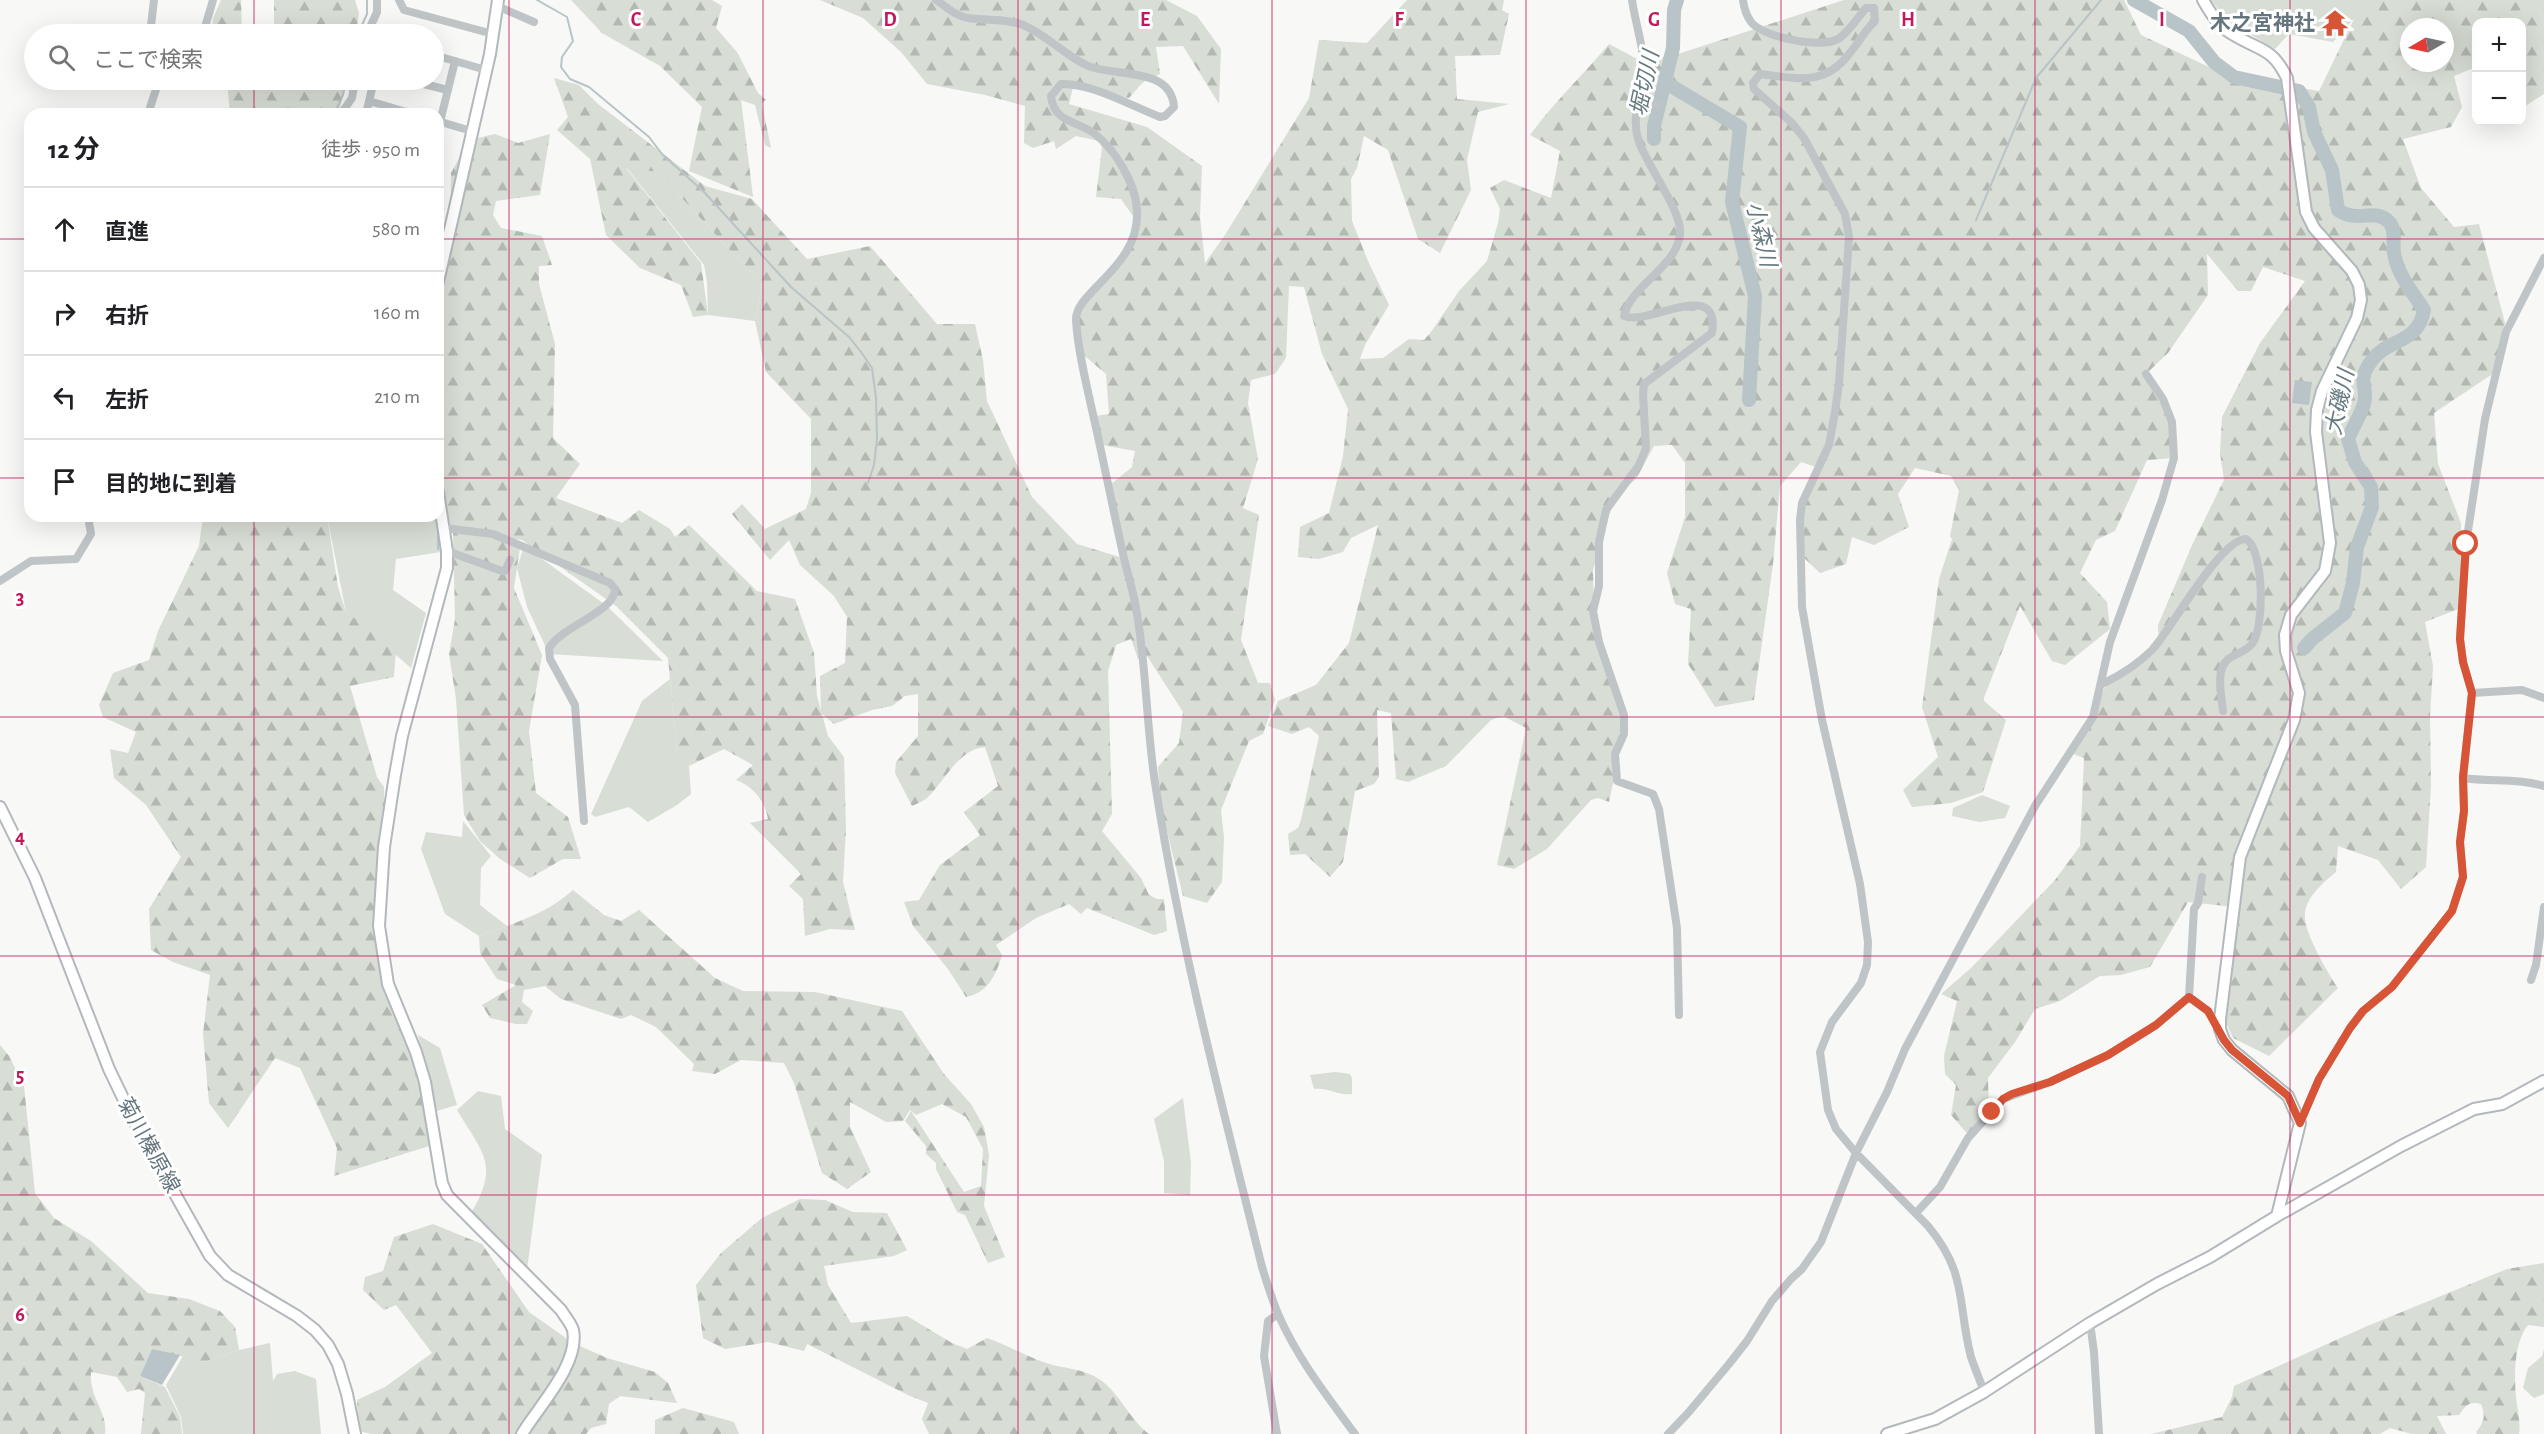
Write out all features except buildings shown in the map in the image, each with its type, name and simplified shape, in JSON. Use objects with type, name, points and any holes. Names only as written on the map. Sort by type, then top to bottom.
[{"type":"street","points":[[151,24],[154,0]]},
{"type":"street","points":[[206,24],[213,0]]},
{"type":"street","points":[[372,24],[377,12],[376,0]]},
{"type":"street","points":[[399,0],[404,10],[493,34]]},
{"type":"street","points":[[936,0],[952,12],[968,18],[1020,24],[1039,32],[1093,68],[1140,75],[1155,80],[1164,85],[1173,99],[1174,107],[1165,116],[1160,117],[1071,84],[1061,84],[1051,96],[1052,107],[1058,115],[1093,132],[1110,147],[1128,180],[1137,206],[1136,227],[1131,246],[1118,266],[1087,298],[1076,315],[1080,352],[1136,607],[1148,739],[1178,920],[1262,1267],[1278,1314],[1291,1341],[1319,1385],[1355,1434]]},
{"type":"street","points":[[1632,0],[1644,65],[1636,126],[1639,142],[1649,166],[1677,216],[1681,232],[1678,245],[1632,300],[1624,315],[1634,318],[1693,304],[1702,307],[1710,314],[1713,324],[1712,333],[1644,384],[1646,448],[1639,465],[1606,510],[1599,542],[1599,586],[1593,611],[1599,642],[1624,715],[1624,734],[1615,753],[1617,781],[1653,794],[1659,809],[1677,928],[1679,1015]]},
{"type":"street","points":[[1743,0],[1745,11],[1752,23],[1798,41],[1817,43],[1839,39],[1866,8],[1874,8],[1875,21],[1843,62],[1829,73],[1794,80],[1760,74],[1753,83],[1754,89],[1792,123],[1803,138],[1845,214],[1849,237],[1841,361],[1835,412],[1829,445],[1810,483],[1800,520],[1802,607],[1809,653],[1860,884],[1868,942],[1866,972],[1861,983],[1832,1022],[1820,1052],[1828,1110],[1836,1129],[1856,1153],[1939,1239],[1955,1268],[1971,1356],[1984,1392]]},
{"type":"street","points":[[2203,0],[2216,21],[2233,35],[2272,53],[2288,78],[2306,212],[2314,228],[2352,271],[2359,285],[2361,300],[2357,318],[2322,391],[2317,410],[2316,432],[2330,543],[2325,570],[2291,615],[2285,635],[2286,651],[2299,693],[2294,720],[2240,857],[2224,976],[2220,1029]]},
{"type":"street","points":[[444,255],[486,70],[498,3],[534,22]]},
{"type":"street","points":[[444,58],[486,70]]},
{"type":"street","points":[[443,108],[455,61]]},
{"type":"street","points":[[444,89],[448,90]]},
{"type":"street","points":[[150,108],[156,90]]},
{"type":"street","points":[[345,108],[352,98],[353,90]]},
{"type":"street","points":[[367,108],[372,90]]},
{"type":"street","points":[[369,101],[393,108]]},
{"type":"street","points":[[1638,101],[1657,105]]},
{"type":"street","points":[[444,125],[471,131]]},
{"type":"street","points":[[2277,1216],[2300,1123],[2319,1079],[2363,1011],[2392,987],[2452,911],[2463,877],[2460,842],[2464,811],[2463,777],[2472,693],[2463,662],[2460,618],[2466,544],[2485,419],[2506,332],[2544,258]]},
{"type":"street","points":[[1668,1434],[1729,1364],[1747,1341],[1772,1301],[1802,1269],[1821,1242],[1856,1153],[1915,1030],[2035,806],[2094,717],[2110,642],[2162,500],[2174,458],[2172,422],[2163,399],[2146,374]]},
{"type":"street","points":[[0,581],[31,561],[76,560],[91,534],[90,522]]},
{"type":"street","points":[[443,522],[447,551],[443,588],[419,669],[395,776],[384,847],[379,926],[388,984],[416,1052],[425,1082],[442,1183],[447,1194],[561,1311],[573,1331],[573,1343],[567,1363],[555,1386],[522,1434]]},
{"type":"street","points":[[444,528],[493,534],[610,583],[615,589],[614,598],[607,606],[565,632],[549,648],[550,659],[575,705],[584,821]]},
{"type":"street","points":[[2102,684],[2134,667],[2152,650],[2163,637],[2184,601],[2215,564],[2236,542],[2246,539],[2253,546],[2259,569],[2258,630],[2252,645],[2228,659],[2223,666],[2223,711]]},
{"type":"street","points":[[447,551],[502,571],[505,571],[510,560]]},
{"type":"street","points":[[2472,693],[2522,690],[2544,698]]},
{"type":"street","points":[[2463,777],[2486,781],[2532,782],[2544,786]]},
{"type":"street","name":"菊川榛原線","points":[[0,807],[34,878],[109,1069],[135,1124],[210,1256],[228,1275],[297,1316],[315,1330],[328,1345],[338,1364],[355,1434]]},
{"type":"street","points":[[1916,1213],[1940,1187],[1968,1138],[2003,1099],[2050,1082],[2108,1055],[2156,1025],[2189,997],[2194,909],[2198,903],[2202,877]]},
{"type":"street","points":[[2531,980],[2536,965],[2544,907]]},
{"type":"street","points":[[2189,997],[2208,1011],[2232,1050],[2288,1096],[2300,1123]]},
{"type":"street","points":[[1887,1434],[1935,1419],[1984,1392],[2090,1323],[2157,1284],[2210,1257],[2277,1216],[2437,1126],[2474,1109],[2502,1104],[2544,1081]]},
{"type":"street","points":[[1277,1434],[1264,1356],[1268,1321],[1278,1314]]},
{"type":"street","points":[[2090,1323],[2100,1434]]},
{"type":"green space","points":[[221,0],[241,0],[242,24],[213,24]]},
{"type":"green space","points":[[274,0],[355,0],[359,13],[357,24],[274,24]]},
{"type":"green space","points":[[571,0],[712,0],[722,6],[716,28],[737,52],[758,93],[766,100],[762,104],[771,148],[765,145],[755,105],[741,100],[753,197],[689,171],[702,107],[660,66],[602,33]]},
{"type":"green space","points":[[820,0],[1166,0],[1197,16],[1221,49],[1219,104],[1183,46],[1156,47],[1160,74],[1144,81],[1129,98],[1073,87],[1069,104],[1147,127],[1202,166],[1200,217],[1205,263],[1225,235],[1309,98],[1319,40],[1367,43],[1407,0],[1504,0],[1502,10],[1509,14],[1500,55],[1455,56],[1457,99],[1509,104],[1478,112],[1467,160],[1471,190],[1440,253],[1418,239],[1388,150],[1364,136],[1357,168],[1351,179],[1352,221],[1389,305],[1365,345],[1360,359],[1383,358],[1409,339],[1424,340],[1459,291],[1487,261],[1500,209],[1490,188],[1504,180],[1551,198],[1560,151],[1530,135],[1609,44],[1641,61],[1678,54],[1844,0],[2124,0],[2141,35],[2228,76],[2319,91],[2355,17],[2371,0],[2544,0],[2544,94],[2526,105],[2526,18],[2472,18],[2472,69],[2454,76],[2462,107],[2451,127],[2403,139],[2421,188],[2454,227],[2479,224],[2505,323],[2497,371],[2434,413],[2438,464],[2461,523],[2461,608],[2425,622],[2433,666],[2430,717],[2431,785],[2426,867],[2401,889],[2378,860],[2338,846],[2336,872],[2313,895],[2305,912],[2305,920],[2311,940],[2338,988],[2269,1056],[2233,1038],[2226,1023],[2235,907],[2188,902],[2150,967],[2121,975],[2100,976],[2060,1001],[2035,1009],[2015,1042],[1988,1078],[1989,1112],[1972,1139],[1951,1115],[1956,1085],[1945,1074],[1944,1056],[1957,1001],[1941,994],[1971,968],[2055,880],[2080,846],[2084,758],[2073,754],[2092,720],[2107,682],[2159,644],[2158,625],[2193,543],[2224,480],[2220,453],[2222,417],[2260,343],[2305,281],[2263,267],[2251,291],[2238,291],[2207,254],[2208,295],[2168,353],[2146,374],[2167,410],[2175,458],[2147,460],[2115,531],[2096,540],[2080,573],[2107,602],[2110,629],[2065,665],[2052,661],[2020,606],[1983,700],[2006,720],[1983,792],[1951,803],[1912,807],[1903,790],[1938,757],[1922,707],[1939,579],[1952,539],[1950,536],[1959,490],[1951,476],[1915,468],[1898,494],[1909,527],[1874,545],[1852,537],[1846,564],[1820,573],[1801,555],[1802,503],[1819,468],[1801,462],[1780,486],[1773,564],[1754,700],[1715,707],[1688,664],[1691,609],[1675,604],[1667,573],[1685,517],[1685,463],[1672,445],[1654,446],[1636,479],[1615,496],[1593,570],[1594,619],[1623,719],[1615,754],[1614,779],[1609,802],[1598,798],[1591,800],[1547,849],[1514,869],[1497,865],[1526,728],[1503,716],[1491,720],[1446,766],[1408,782],[1396,779],[1391,713],[1377,710],[1379,777],[1374,784],[1355,791],[1343,862],[1330,877],[1305,854],[1290,855],[1288,834],[1298,828],[1301,820],[1319,736],[1309,727],[1292,734],[1268,726],[1278,701],[1316,685],[1349,643],[1378,525],[1351,538],[1343,552],[1319,559],[1298,557],[1300,527],[1329,513],[1343,456],[1348,409],[1322,354],[1304,287],[1289,286],[1286,358],[1275,374],[1251,380],[1248,403],[1258,459],[1243,508],[1259,515],[1241,640],[1258,683],[1270,683],[1275,700],[1263,734],[1249,741],[1221,810],[1224,838],[1222,882],[1207,903],[1183,896],[1161,807],[1158,767],[1179,743],[1183,712],[1147,656],[1138,659],[1131,639],[1116,645],[1108,671],[1112,814],[1102,831],[1141,878],[1149,895],[1157,899],[1164,899],[1167,931],[1154,935],[1087,908],[1081,914],[1069,904],[1036,918],[996,945],[1002,955],[994,976],[980,992],[966,997],[948,969],[913,926],[904,902],[919,900],[940,865],[980,835],[964,812],[998,786],[985,747],[976,749],[960,759],[927,798],[912,806],[895,773],[896,762],[918,736],[918,694],[905,696],[892,706],[872,710],[834,724],[822,714],[828,736],[844,757],[846,829],[843,882],[855,930],[830,929],[805,936],[803,899],[789,886],[801,874],[750,823],[768,819],[766,812],[761,800],[753,790],[736,780],[753,765],[724,749],[689,766],[677,753],[668,658],[616,606],[522,540],[496,537],[520,547],[514,588],[542,655],[529,731],[536,793],[568,817],[581,859],[563,859],[530,878],[500,859],[480,841],[464,815],[456,699],[449,654],[455,619],[453,533],[433,530],[433,522],[444,522],[444,270],[450,250],[451,173],[469,140],[495,134],[518,143],[550,134],[540,195],[496,201],[493,215],[501,228],[542,236],[552,265],[539,266],[539,284],[555,344],[553,438],[580,464],[556,498],[622,523],[639,510],[670,529],[675,537],[689,525],[757,591],[795,599],[814,653],[817,696],[821,711],[820,676],[845,663],[847,617],[834,596],[800,565],[789,540],[770,560],[732,514],[742,504],[765,529],[806,509],[811,493],[811,419],[766,372],[755,321],[762,285],[658,172],[626,168],[701,263],[708,315],[693,317],[681,285],[640,268],[606,235],[590,159],[557,130],[568,117],[554,78],[579,85],[598,104],[705,186],[752,199],[807,259],[870,246],[937,324],[975,324],[983,360],[987,401],[1032,497],[1077,544],[1123,558],[1110,485],[1132,467],[1135,451],[1102,445],[1095,416],[1109,414],[1106,374],[1086,357],[1081,358],[1077,324],[1085,303],[1134,237],[1133,216],[1121,199],[1096,197],[1102,148],[1099,141],[1076,136],[1056,149],[1054,141],[1033,148],[1024,143],[1025,106],[985,95],[927,84],[901,52],[863,18]]},
{"type":"green space","points":[[2211,0],[2371,0],[2333,42],[2289,34],[2275,49],[2226,20]]},
{"type":"green space","points":[[228,90],[344,90],[340,108],[229,108]]},
{"type":"green space","points":[[626,167],[658,172],[762,285],[755,321],[708,315],[704,265]]},
{"type":"green space","points":[[202,522],[328,522],[338,587],[346,612],[396,649],[394,677],[350,686],[377,777],[384,787],[386,989],[416,1052],[429,1146],[334,1176],[337,1148],[300,1068],[275,1058],[228,1128],[209,1103],[203,1034],[210,975],[173,962],[151,950],[149,909],[181,857],[146,805],[114,778],[110,749],[128,753],[136,732],[103,717],[99,705],[113,673],[149,660],[158,631],[199,546]]},
{"type":"green space","points":[[328,522],[438,522],[447,551],[396,559],[393,590],[426,613],[411,668],[346,612]]},
{"type":"green space","points":[[524,546],[607,606],[663,661],[549,654],[527,607],[517,568]]},
{"type":"green space","points":[[670,679],[677,753],[689,766],[691,794],[648,822],[629,807],[595,817],[591,814],[642,701]]},
{"type":"green space","points":[[1982,795],[2010,806],[2005,818],[1979,822],[1952,816],[1953,808]]},
{"type":"green space","points":[[463,821],[491,856],[481,868],[480,905],[507,926],[479,936],[445,914],[421,849],[426,832],[462,837]]},
{"type":"green space","points":[[573,890],[604,915],[621,921],[639,910],[715,978],[743,991],[815,992],[902,1011],[944,1074],[971,1104],[984,1127],[989,1155],[984,1206],[1005,1257],[988,1263],[965,1215],[957,1212],[936,1169],[936,1163],[926,1154],[926,1146],[905,1121],[911,1111],[964,1192],[981,1186],[983,1149],[966,1117],[942,1104],[916,1115],[910,1110],[903,1121],[886,1122],[850,1102],[850,1127],[871,1172],[847,1189],[822,1173],[794,1083],[784,1063],[741,1060],[715,1074],[692,1071],[694,1064],[656,1027],[631,1015],[621,1019],[561,999],[545,986],[524,990],[522,1002],[533,1011],[527,1024],[490,1018],[482,1005],[516,985],[497,979],[480,953],[479,936],[541,912]]},
{"type":"green space","points":[[418,1035],[440,1048],[457,1105],[437,1111]]},
{"type":"green space","points":[[0,1045],[9,1056],[24,1086],[35,1193],[54,1218],[91,1241],[148,1293],[189,1299],[220,1311],[235,1327],[239,1350],[205,1362],[152,1349],[140,1376],[165,1387],[180,1417],[182,1434],[141,1434],[145,1393],[139,1389],[127,1392],[117,1377],[91,1372],[93,1390],[104,1418],[105,1434],[0,1434]]},
{"type":"green space","points":[[1335,1072],[1350,1074],[1352,1094],[1314,1089],[1310,1075]]},
{"type":"green space","points":[[478,1091],[501,1096],[505,1129],[542,1155],[527,1270],[471,1213],[485,1182],[485,1160],[481,1149],[457,1110]]},
{"type":"green space","points":[[1183,1098],[1191,1163],[1190,1195],[1164,1193],[1164,1161],[1154,1119]]},
{"type":"green space","points":[[800,1199],[825,1200],[853,1212],[887,1213],[907,1250],[894,1256],[824,1266],[828,1285],[851,1323],[907,1316],[952,1343],[967,1349],[987,1338],[1046,1363],[1093,1375],[1106,1385],[1149,1434],[929,1434],[922,1419],[928,1403],[807,1344],[804,1351],[768,1342],[725,1349],[703,1338],[696,1285],[721,1253],[762,1218]]},
{"type":"green space","points":[[433,1224],[482,1244],[529,1312],[573,1343],[607,1358],[655,1372],[668,1383],[677,1403],[620,1396],[609,1404],[606,1424],[591,1428],[586,1434],[372,1434],[358,1431],[357,1400],[385,1387],[432,1353],[396,1305],[384,1310],[363,1290],[365,1277],[383,1271],[394,1237]]},
{"type":"green space","points":[[2544,1263],[2544,1327],[2528,1325],[2520,1340],[2516,1359],[2515,1388],[2519,1434],[2477,1434],[2483,1419],[2483,1412],[2481,1404],[2473,1403],[2466,1406],[2459,1415],[2437,1416],[2446,1434],[2412,1434],[2390,1428],[2380,1434],[2151,1434],[2222,1417],[2232,1397],[2234,1386],[2365,1327],[2507,1269]]},
{"type":"green space","points":[[270,1343],[273,1381],[277,1374],[295,1371],[316,1379],[321,1434],[183,1434],[181,1417],[166,1385],[183,1356],[205,1362],[239,1350]]},
{"type":"green space","points":[[2544,1349],[2544,1394],[2534,1398],[2523,1388],[2528,1368],[2542,1356]]},
{"type":"green space","points":[[683,1408],[734,1422],[739,1434],[655,1434],[655,1420]]},
{"type":"shaded area","points":[[2295,380],[2312,382],[2309,405],[2292,403]]},
{"type":"shaded area","points":[[152,1349],[180,1355],[162,1385],[140,1376]]},
{"type":"waterway","points":[[362,24],[367,14],[367,0]]},
{"type":"waterway","points":[[537,0],[567,17],[573,41],[562,57],[561,67],[570,79],[589,87],[649,137],[662,154],[705,193],[791,287],[849,337],[872,368],[876,398],[877,439],[874,465],[868,483]]},
{"type":"waterway","name":"堀切川","points":[[1654,139],[1654,126],[1673,48],[1674,10],[1677,0]]},
{"type":"waterway","points":[[1976,220],[2036,78],[2101,0]]},
{"type":"waterway","name":"大磯川","points":[[2134,0],[2189,31],[2214,62],[2234,77],[2299,91],[2309,107],[2314,132],[2332,170],[2338,210],[2352,216],[2378,216],[2389,222],[2394,233],[2394,253],[2398,268],[2424,310],[2416,329],[2379,353],[2364,374],[2364,404],[2348,439],[2355,462],[2371,487],[2372,507],[2357,547],[2353,583],[2345,613],[2304,648]]},
{"type":"waterway","name":"小森川","points":[[1666,83],[1740,127],[1732,202],[1755,296],[1749,400]]},
{"type":"waterway","points":[[337,108],[344,90]]},
{"type":"waterway","points":[[438,524],[438,549]]},
{"type":"place","name":"木之宮神社","points":[[2335,23]]},
{"type":"route","points":[[1992,1112],[2003,1099],[2012,1094],[2050,1082],[2108,1055],[2156,1025],[2189,997],[2208,1011],[2232,1050],[2288,1096],[2300,1123],[2319,1079],[2350,1028],[2363,1011],[2392,987],[2452,911],[2463,877],[2460,842],[2464,811],[2463,777],[2472,693],[2463,662],[2460,639],[2466,544]]}]
